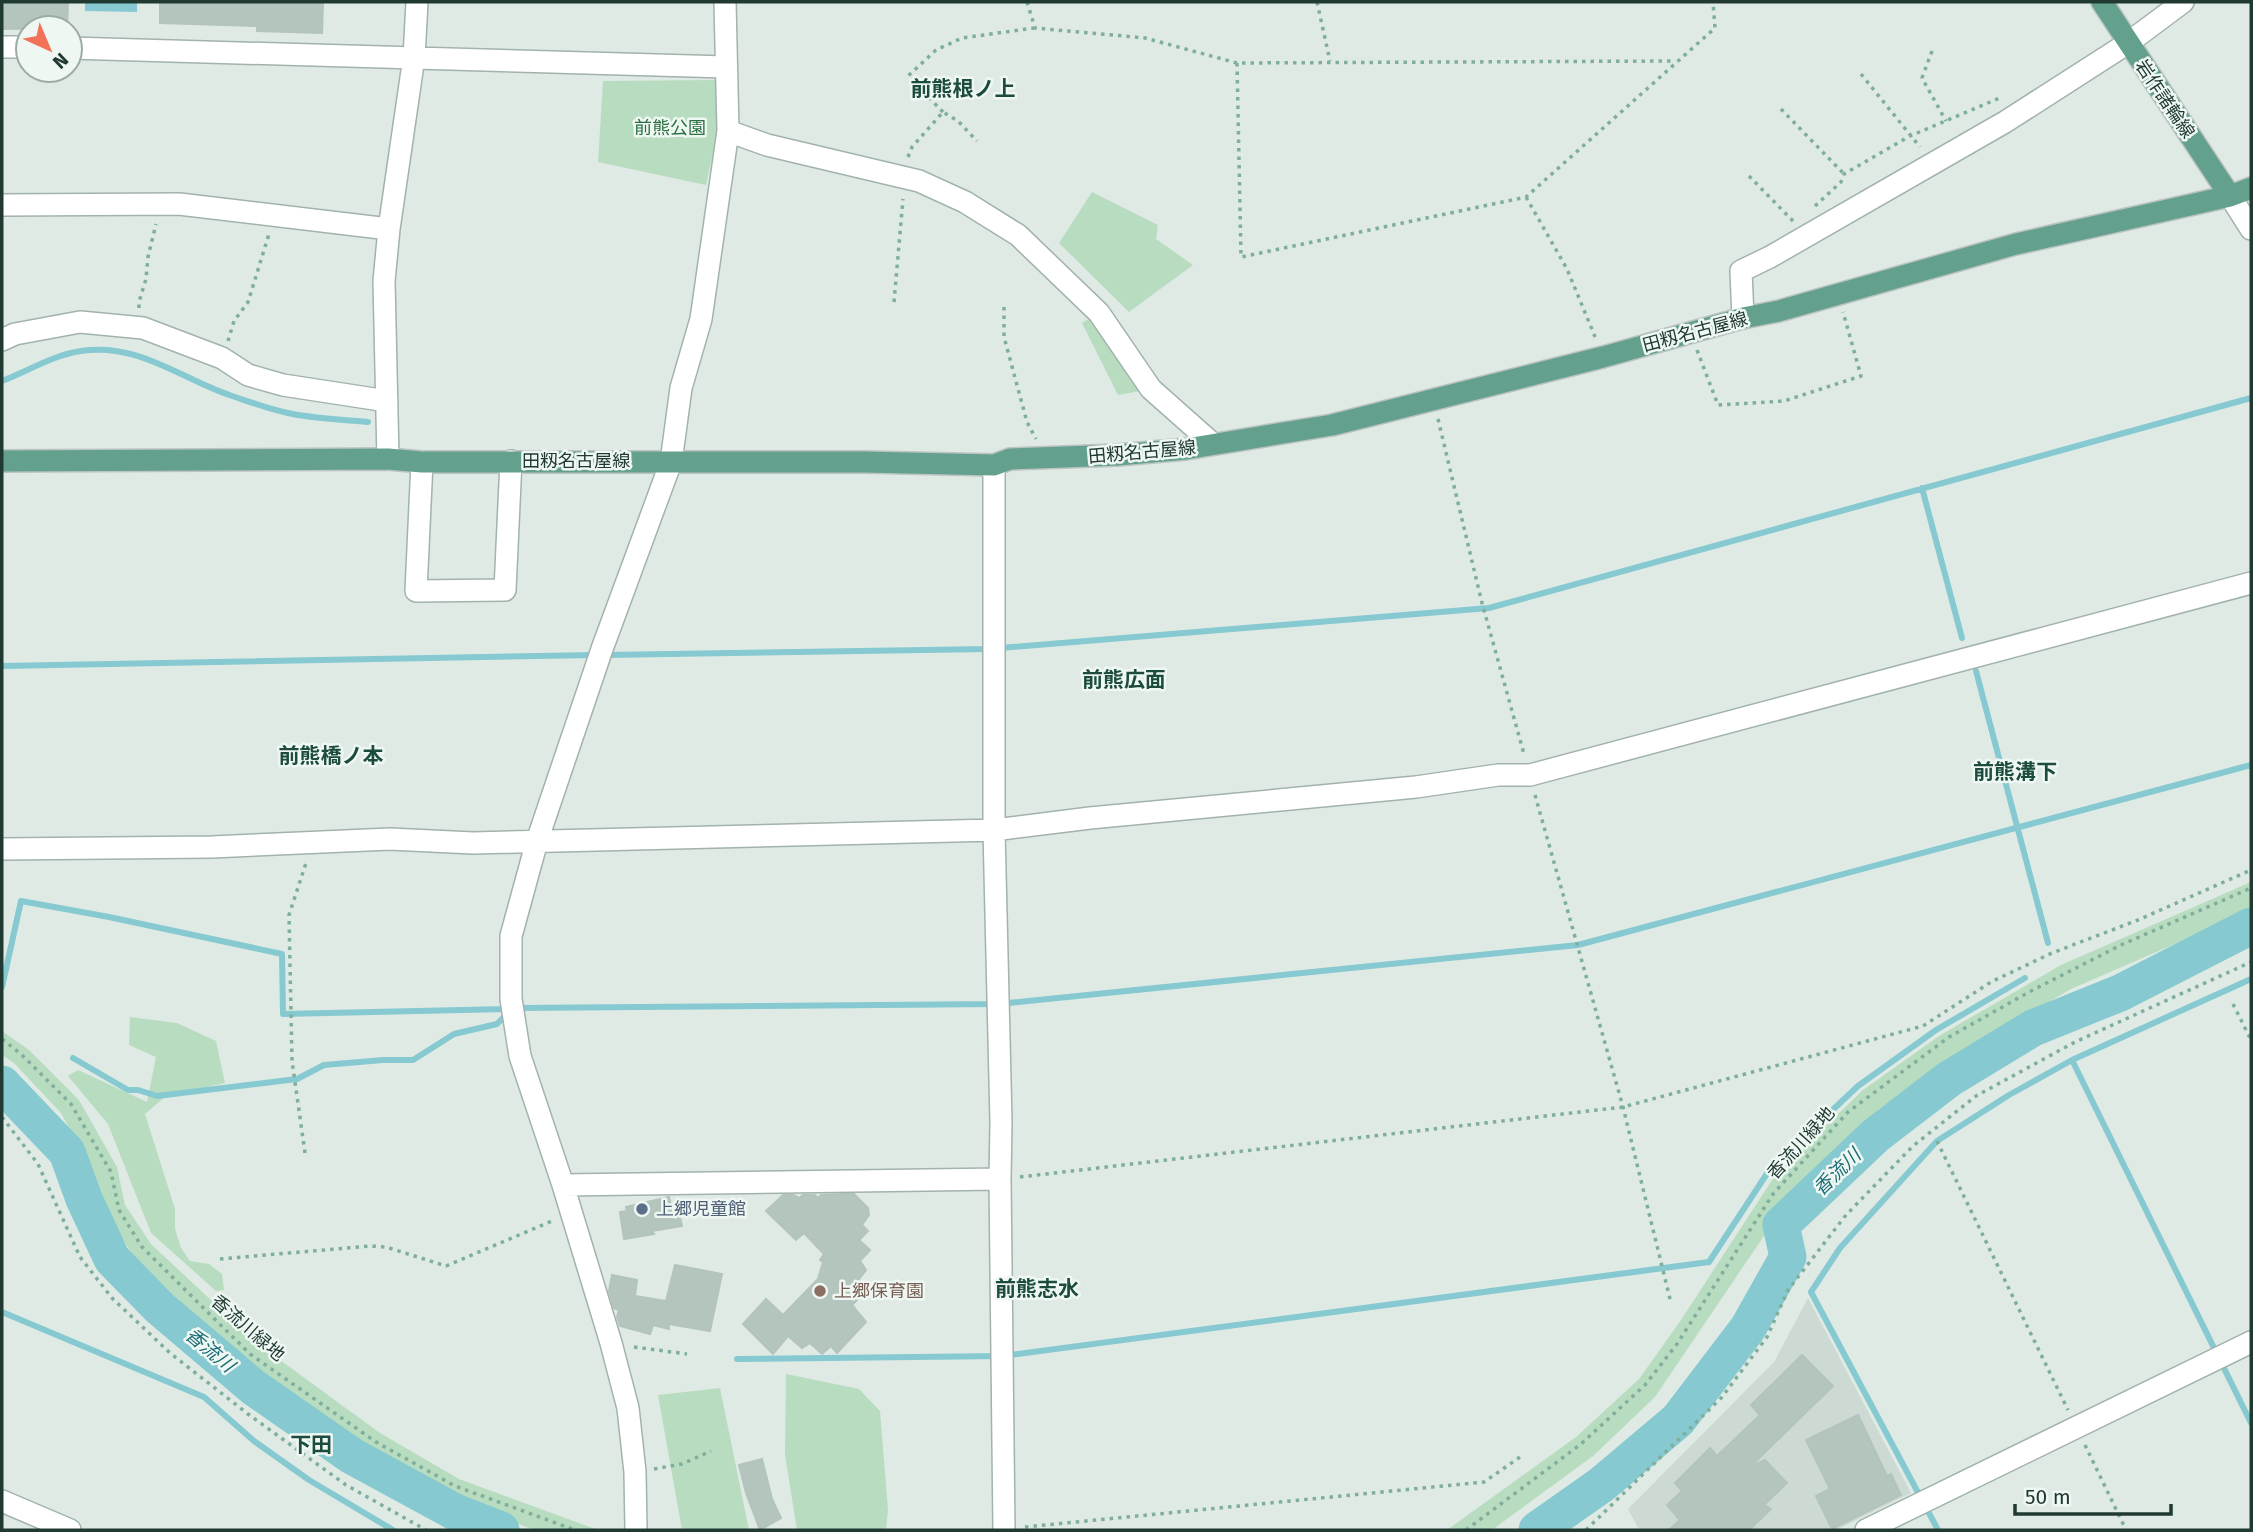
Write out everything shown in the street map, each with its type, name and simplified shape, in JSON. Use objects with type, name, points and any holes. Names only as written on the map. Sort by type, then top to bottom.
[{"type":"main road","name":"岩作諸輪線","points":[[2102,2],[2230,196]]},
{"type":"main road","name":"田籾名古屋線","points":[[2,461],[388,459],[422,462],[994,465],[1010,459],[1045,460],[1118,455],[1213,444],[1332,425],[1603,357],[1743,318],[1779,311],[2017,244],[2230,196],[2251,188]]},
{"type":"street","points":[[388,459],[384,281],[414,57],[417,2]]},
{"type":"street","points":[[636,1530],[635,1472],[628,1408],[563,1185],[520,1056],[511,999],[511,936],[537,841],[602,649],[671,462],[681,388],[701,319],[728,131],[725,2]]},
{"type":"street","points":[[1743,318],[1741,271],[1770,257],[2030,106],[2128,43],[2183,2]]},
{"type":"street","points":[[84,48],[726,67]]},
{"type":"street","points":[[728,131],[767,145],[919,181],[965,202],[1018,235],[1099,313],[1152,389],[1213,444]]},
{"type":"street","points":[[2230,196],[2251,229]]},
{"type":"street","points":[[2,205],[179,204],[389,229]]},
{"type":"street","points":[[2,340],[15,334],[80,322],[143,328],[222,358],[248,374],[283,385],[387,401]]},
{"type":"street","points":[[422,462],[416,591],[505,590],[511,461]]},
{"type":"street","points":[[994,465],[994,830],[1001,1122],[1004,1530]]},
{"type":"street","points":[[2,849],[313,845],[390,839],[473,843],[994,830],[1090,818],[1416,787],[1498,775],[1530,775],[2251,583]]},
{"type":"street","points":[[563,1185],[1000,1179]]},
{"type":"street","points":[[1866,1530],[2251,1342]]},
{"type":"street","points":[[2,1501],[70,1530]]},
{"type":"path","points":[[1027,2],[1035,28]]},
{"type":"path","points":[[1317,2],[1330,62]]},
{"type":"path","points":[[1237,63],[1241,257],[1526,197],[1715,28],[1713,2]]},
{"type":"path","points":[[943,112],[908,76],[917,67],[936,50],[962,38],[1035,28],[1145,38],[1237,63],[1678,61]]},
{"type":"path","points":[[1932,51],[1922,78],[1945,121]]},
{"type":"path","points":[[1861,74],[1917,142],[1929,164]]},
{"type":"path","points":[[1814,207],[1841,182],[1844,174],[1910,136],[2013,93],[2030,106]]},
{"type":"path","points":[[1781,108],[1844,174]]},
{"type":"path","points":[[1749,176],[1804,236]]},
{"type":"path","points":[[1526,197],[1567,269],[1603,357]]},
{"type":"path","points":[[143,328],[138,302],[146,279],[148,257],[161,205]]},
{"type":"path","points":[[222,358],[234,321],[248,302],[275,216]]},
{"type":"path","points":[[1691,333],[1718,405],[1784,401],[1861,376],[1838,294]]},
{"type":"path","points":[[1004,307],[1004,338],[1027,422],[1045,460]]},
{"type":"path","points":[[1433,398],[1482,604],[1623,1107],[1671,1303]]},
{"type":"path","points":[[305,1153],[292,1061],[289,915],[313,845]]},
{"type":"path","points":[[1000,1179],[1623,1107],[1923,1026],[1991,982],[2251,870]]},
{"type":"path","name":"香流川緑地","points":[[1466,1530],[1581,1444],[1645,1385],[1677,1344],[1773,1194],[1848,1112],[1949,1037],[2018,998],[2121,945],[2251,888]]},
{"type":"path","points":[[1586,1530],[1722,1397],[1768,1337],[1788,1290],[1846,1215],[1913,1146],[1976,1096],[2075,1042],[2251,962]]},
{"type":"path","points":[[2233,1004],[2251,1040]]},
{"type":"path","name":"香流川緑地","points":[[2,1039],[21,1054],[71,1104],[111,1172],[118,1210],[142,1247],[250,1354],[376,1442],[455,1486],[575,1530]]},
{"type":"path","points":[[2,1117],[38,1164],[80,1257],[112,1298],[170,1353],[248,1414],[346,1485],[426,1530]]},
{"type":"path","points":[[1937,1141],[2126,1530]]},
{"type":"path","points":[[220,1259],[370,1246],[386,1247],[446,1266],[570,1213]]},
{"type":"path","points":[[611,1343],[688,1354]]},
{"type":"path","points":[[635,1472],[682,1464],[711,1451]]},
{"type":"path","points":[[1004,1530],[1484,1482],[1523,1455]]},
{"type":"shaded area","points":[[1808,1298],[1911,1493],[1836,1530],[1639,1530],[1628,1509],[1774,1362]]},
{"type":"green space","name":"前熊公園","points":[[715,80],[717,133],[706,185],[598,162],[603,81]]},
{"type":"green space","points":[[1092,192],[1158,225],[1156,239],[1193,265],[1129,312],[1059,243]]},
{"type":"green space","points":[[1099,313],[1151,389],[1118,395],[1082,323]]},
{"type":"green space","points":[[2251,882],[2251,911],[2071,989],[1951,1059],[1879,1109],[1793,1193],[1655,1397],[1593,1456],[1492,1530],[1447,1530],[1576,1437],[1639,1379],[1681,1320],[1776,1174],[1863,1090],[1939,1036],[2061,965]]},
{"type":"green space","points":[[130,1017],[177,1023],[216,1041],[225,1083],[166,1096],[145,1114],[175,1209],[175,1229],[181,1248],[190,1261],[209,1264],[222,1274],[224,1290],[216,1291],[151,1233],[108,1124],[68,1076],[78,1070],[147,1102],[156,1057],[129,1045]]},
{"type":"green space","points":[[2,1031],[29,1050],[79,1100],[117,1167],[125,1205],[151,1244],[258,1344],[380,1433],[459,1479],[598,1530],[534,1530],[451,1497],[369,1452],[241,1361],[133,1255],[108,1217],[95,1176],[61,1113],[14,1063],[2,1055]]},
{"type":"green space","points":[[786,1374],[859,1389],[880,1411],[888,1510],[886,1530],[797,1530],[785,1455]]},
{"type":"green space","points":[[720,1388],[749,1530],[682,1530],[658,1395]]},
{"type":"water","points":[[85,2],[137,2],[137,12],[85,11]]},
{"type":"building","points":[[2,2],[68,2],[68,14],[14,14],[14,29],[2,29]]},
{"type":"building","points":[[160,2],[323,2],[322,33],[257,31],[257,26],[160,23]]},
{"type":"building","points":[[854,1194],[868,1208],[869,1215],[862,1225],[868,1231],[859,1240],[870,1250],[860,1261],[866,1270],[853,1287],[861,1296],[852,1305],[866,1322],[837,1353],[831,1346],[822,1354],[810,1343],[802,1348],[788,1336],[773,1354],[743,1324],[766,1299],[783,1315],[818,1279],[823,1262],[820,1260],[824,1254],[804,1233],[796,1240],[766,1211],[783,1195],[799,1198],[803,1195],[815,1195],[818,1198],[821,1195]]},
{"type":"building","points":[[669,1197],[672,1210],[678,1209],[682,1226],[624,1239],[620,1212],[627,1211],[626,1207]]},
{"type":"building","points":[[675,1265],[722,1274],[710,1331],[669,1324],[669,1329],[653,1325],[650,1334],[620,1326],[617,1317],[619,1310],[614,1308],[609,1291],[612,1275],[637,1280],[635,1296],[666,1301]]},
{"type":"building","points":[[1802,1355],[1833,1386],[1750,1467],[1765,1460],[1787,1483],[1764,1505],[1771,1509],[1749,1530],[1669,1530],[1680,1520],[1667,1505],[1682,1491],[1675,1483],[1710,1448],[1717,1456],[1760,1415],[1751,1405]]},
{"type":"building","points":[[1858,1415],[1887,1476],[1891,1474],[1901,1495],[1832,1529],[1816,1496],[1830,1489],[1806,1440]]},
{"type":"building","points":[[762,1459],[772,1499],[781,1518],[760,1530],[739,1465]]},
{"type":"waterway","points":[[2,381],[71,353],[102,350],[121,352],[159,364],[213,389],[274,410],[308,417],[368,422]]},
{"type":"waterway","points":[[606,655],[988,649],[1489,608],[2251,398]]},
{"type":"waterway","points":[[1922,488],[1962,638]]},
{"type":"waterway","points":[[2,666],[595,655]]},
{"type":"waterway","points":[[1976,671],[2048,943]]},
{"type":"waterway","points":[[518,1008],[998,1004],[1578,945],[2251,765]]},
{"type":"waterway","points":[[2,987],[21,901],[282,954],[283,1014],[507,1009]]},
{"type":"waterway","name":"香流川","points":[[1537,1530],[1601,1485],[1678,1420],[1748,1328],[1788,1257],[1781,1225],[1876,1135],[1949,1079],[2033,1028],[2120,993],[2251,926]]},
{"type":"waterway","points":[[737,1359],[1003,1356],[1709,1262],[1770,1169],[1858,1086],[1936,1030],[2025,978]]},
{"type":"waterway","points":[[1938,1530],[1811,1292],[1840,1248],[1937,1141],[2009,1095],[2072,1060],[2251,979]]},
{"type":"waterway","points":[[73,1058],[128,1090],[157,1096],[297,1079],[324,1065],[413,1060],[454,1034],[497,1024],[509,1012]]},
{"type":"waterway","points":[[2072,1060],[2251,1423]]},
{"type":"waterway","name":"香流川","points":[[2,1084],[67,1152],[84,1199],[112,1259],[160,1308],[253,1387],[352,1456],[455,1512],[501,1530]]},
{"type":"waterway","points":[[2,1312],[204,1397],[254,1441],[309,1480],[393,1530]]},
{"type":"place","name":"上郷児童館","points":[[642,1209]]},
{"type":"place","name":"上郷保育園","points":[[820,1291]]},
{"type":"district","name":"前熊根ノ上","points":[[963,89]]},
{"type":"district","name":"前熊広面","points":[[1124,680]]},
{"type":"district","name":"前熊橋ノ本","points":[[331,756]]},
{"type":"district","name":"前熊溝下","points":[[2015,772]]},
{"type":"district","name":"前熊志水","points":[[1037,1289]]},
{"type":"district","name":"下田","points":[[311,1445]]}]
